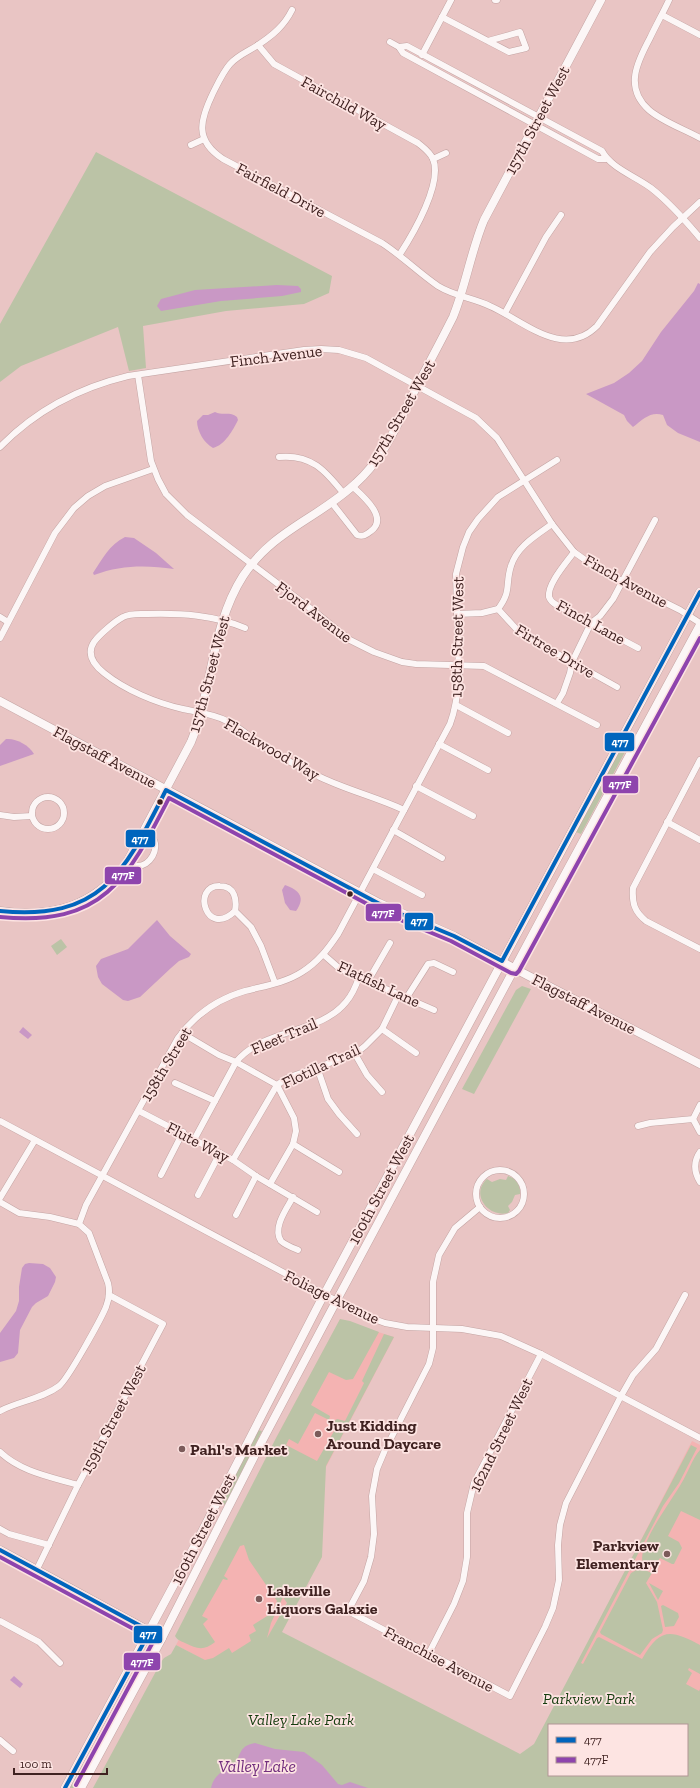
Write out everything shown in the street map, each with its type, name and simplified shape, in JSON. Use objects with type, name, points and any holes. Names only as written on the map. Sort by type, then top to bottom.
[{"type":"main road","name":"157th Street West","points":[[0,911],[40,914],[72,906],[93,896],[103,889],[119,874],[127,862],[191,742],[200,712],[222,621],[241,579],[267,547],[284,532],[344,494],[378,458],[450,324],[462,296],[480,229],[601,0]]},
{"type":"main road","name":"160th Street West","points":[[66,1788],[502,961],[700,592]]},
{"type":"main road","name":"160th Street West","points":[[81,1788],[162,1638],[260,1445],[336,1302],[700,624]]},
{"type":"main road","name":"Flagstaff Avenue","points":[[0,701],[359,893],[400,914],[454,936],[700,1064]]},
{"type":"main road","points":[[0,1550],[162,1638]]},
{"type":"street","points":[[422,55],[451,0]]},
{"type":"street","points":[[669,0],[637,62],[634,77],[637,92],[642,101],[653,112],[700,138]]},
{"type":"street","points":[[191,145],[204,139],[202,120],[204,111],[222,75],[231,63],[242,53],[258,45],[281,28],[292,10]]},
{"type":"street","points":[[662,14],[700,35]]},
{"type":"street","points":[[442,17],[509,52],[526,48],[520,32],[488,41]]},
{"type":"street","points":[[390,42],[400,47],[407,46],[602,151],[606,159],[651,188],[683,218],[700,238]]},
{"type":"street","name":"Fairchild Way","points":[[258,45],[274,64],[418,143],[427,150],[433,159]]},
{"type":"street","points":[[400,47],[403,53],[534,126],[598,159],[606,159]]},
{"type":"street","name":"Fairfield Drive","points":[[204,139],[209,148],[223,158],[382,243],[400,254],[439,286],[462,296]]},
{"type":"street","points":[[400,254],[414,232],[434,187],[436,169],[433,159],[446,153]]},
{"type":"street","points":[[462,296],[483,303],[505,313],[556,339],[568,340],[584,336],[597,326],[650,252],[700,202]]},
{"type":"street","points":[[505,313],[546,237],[561,215]]},
{"type":"street","name":"Finch Avenue","points":[[0,447],[29,420],[60,401],[101,383],[138,375],[304,350],[329,349],[348,352],[366,358],[463,409],[486,426],[501,443],[552,524],[574,552],[598,569],[700,624]]},
{"type":"street","name":"Fjord Avenue","points":[[138,375],[153,469],[166,494],[179,508],[251,565],[319,615],[336,631],[360,646],[402,662],[432,666],[484,666],[598,725]]},
{"type":"street","points":[[279,457],[294,457],[314,464],[326,472],[344,494]]},
{"type":"street","name":"158th Street West","points":[[359,893],[450,724],[456,705],[458,690],[458,666],[456,574],[463,547],[469,532],[492,502],[557,460]]},
{"type":"street","points":[[0,638],[55,533],[74,508],[88,496],[105,486],[153,469]]},
{"type":"street","points":[[332,503],[357,535],[366,535],[373,530],[377,526],[378,521],[374,511],[366,500],[352,486]]},
{"type":"street","points":[[557,703],[565,686],[572,662],[591,623],[600,616],[612,599],[655,520]]},
{"type":"street","points":[[457,614],[482,613],[498,609],[507,595],[510,570],[514,558],[530,540],[552,524]]},
{"type":"street","name":"Finch Lane","points":[[574,552],[560,570],[549,595],[550,600],[638,648]]},
{"type":"street","name":"Firtree Drive","points":[[498,609],[520,633],[617,686]]},
{"type":"street","name":"Flackwood Way","points":[[222,621],[199,615],[161,613],[132,614],[124,617],[98,637],[92,644],[90,654],[94,664],[104,673],[146,697],[182,709],[200,712],[227,721],[266,748],[320,777],[348,790],[404,810]]},
{"type":"street","points":[[0,617],[8,622]]},
{"type":"street","points":[[222,621],[245,628]]},
{"type":"street","points":[[456,705],[508,733]]},
{"type":"street","points":[[439,744],[488,770]]},
{"type":"street","points":[[700,760],[633,888],[632,903],[639,915],[646,921],[700,949]]},
{"type":"street","points":[[416,786],[473,816]]},
{"type":"street","points":[[44,796],[51,796],[57,799],[62,804],[64,810],[64,817],[60,823],[49,829],[38,826],[32,816],[34,803],[44,796]]},
{"type":"street","points":[[0,815],[14,817],[32,816]]},
{"type":"street","points":[[667,822],[700,840]]},
{"type":"street","points":[[393,830],[442,858]]},
{"type":"street","points":[[127,862],[136,866],[142,865],[151,860],[156,847],[152,837],[144,832]]},
{"type":"street","points":[[372,869],[422,895]]},
{"type":"street","points":[[214,887],[226,887],[234,893],[237,901],[235,911],[230,916],[224,918],[214,918],[208,915],[205,910],[205,895],[214,887]]},
{"type":"street","name":"158th Street","points":[[104,1176],[172,1048],[193,1019],[223,999],[283,981],[302,972],[324,955],[338,934],[359,893]]},
{"type":"street","points":[[235,911],[251,927],[261,946],[274,983]]},
{"type":"street","points":[[368,981],[390,943]]},
{"type":"street","name":"Flatfish Lane","points":[[324,955],[340,968],[434,1010]]},
{"type":"street","points":[[407,997],[428,964],[434,962],[453,972]]},
{"type":"street","name":"Fleet Trail","points":[[195,1138],[236,1062],[244,1053],[263,1041],[315,1023],[336,1012],[353,992],[359,977]]},
{"type":"street","name":"Flotilla Trail","points":[[233,1160],[277,1085],[287,1078],[355,1054],[382,1030],[399,994]]},
{"type":"street","points":[[382,1030],[416,1053]]},
{"type":"street","points":[[182,1033],[219,1055],[236,1062],[277,1085],[294,1118],[296,1131],[293,1144],[270,1184]]},
{"type":"street","points":[[355,1054],[366,1074],[382,1092]]},
{"type":"street","points":[[317,1067],[328,1099],[357,1134]]},
{"type":"street","points":[[175,1084],[214,1101]]},
{"type":"street","points":[[693,1119],[700,1105]]},
{"type":"street","name":"Flute Way","points":[[139,1111],[195,1138],[318,1212]]},
{"type":"street","points":[[638,1126],[650,1123],[693,1119]]},
{"type":"street","points":[[693,1119],[700,1132]]},
{"type":"street","name":"Foliage Avenue","points":[[0,1121],[336,1302],[363,1315],[385,1323],[407,1327],[462,1329],[501,1336],[541,1354],[700,1438]]},
{"type":"street","points":[[161,1174],[183,1132]]},
{"type":"street","points":[[0,1198],[36,1140]]},
{"type":"street","points":[[293,1144],[339,1172]]},
{"type":"street","points":[[700,1152],[695,1166],[695,1172],[700,1182]]},
{"type":"street","points":[[198,1194],[220,1153]]},
{"type":"street","points":[[495,1170],[504,1170],[515,1175],[522,1183],[524,1194],[523,1202],[514,1214],[500,1218],[492,1217],[485,1213],[480,1207],[476,1197],[476,1190],[486,1174],[495,1170]]},
{"type":"street","points":[[79,1224],[86,1205],[104,1176]]},
{"type":"street","points":[[236,1215],[256,1176]]},
{"type":"street","points":[[293,1197],[279,1226],[278,1233],[282,1241],[298,1250]]},
{"type":"street","points":[[0,1202],[19,1213],[50,1217],[79,1224],[89,1233],[108,1283],[109,1295],[106,1307],[70,1372],[60,1385],[43,1395],[13,1404],[0,1411]]},
{"type":"street","points":[[434,1329],[433,1282],[439,1255],[455,1228],[480,1207]]},
{"type":"street","name":"159th Street West","points":[[37,1569],[78,1485],[163,1324],[109,1295]]},
{"type":"street","points":[[621,1396],[633,1375],[656,1349],[685,1295]]},
{"type":"street","name":"Franchise Avenue","points":[[434,1329],[433,1348],[429,1364],[385,1450],[377,1469],[372,1496],[374,1534],[371,1557],[364,1581],[348,1611],[510,1696],[553,1608],[558,1580],[558,1544],[560,1525],[566,1503],[621,1396]]},
{"type":"street","name":"162nd Street West","points":[[429,1653],[454,1604],[463,1581],[467,1557],[467,1513],[474,1483],[541,1354]]},
{"type":"street","points":[[0,1452],[10,1462],[30,1471],[78,1485]]},
{"type":"street","points":[[0,1529],[9,1534],[49,1546]]},
{"type":"street","points":[[0,1621],[39,1642],[60,1663]]},
{"type":"street","points":[[0,1740],[13,1751]]},
{"type":"shaded area","points":[[340,1320],[394,1337],[326,1467],[275,1440]]},
{"type":"shaded area","name":"Parkview Elementary","points":[[692,1441],[700,1445],[700,1717],[687,1718],[578,1662]]},
{"type":"shaded area","points":[[238,1528],[287,1602],[244,1681],[176,1645]]},
{"type":"green space","points":[[96,152],[332,276],[329,293],[304,304],[226,311],[143,326],[146,368],[129,371],[118,327],[21,366],[0,382],[0,324]]},
{"type":"green space","points":[[620,750],[625,752],[581,834],[576,832]]},
{"type":"green space","points":[[61,939],[67,947],[57,955],[51,946]]},
{"type":"green space","points":[[522,986],[531,989],[474,1094],[462,1089],[516,990]]},
{"type":"green space","points":[[508,1176],[517,1182],[520,1188],[520,1194],[515,1195],[512,1202],[508,1206],[510,1210],[508,1213],[501,1214],[494,1212],[484,1204],[480,1191],[482,1185],[487,1179],[492,1182],[500,1179],[506,1180]]},
{"type":"green space","name":"Valley Lake Park","points":[[340,1319],[350,1321],[379,1332],[353,1379],[346,1380],[329,1372],[311,1405],[330,1416],[329,1420],[315,1413],[298,1444],[289,1439],[286,1445],[317,1461],[337,1426],[332,1423],[337,1419],[345,1421],[364,1383],[362,1381],[384,1334],[394,1337],[326,1466],[322,1557],[282,1632],[520,1754],[534,1744],[691,1445],[697,1448],[679,1483],[663,1506],[581,1663],[583,1664],[597,1638],[599,1637],[642,1659],[654,1641],[666,1634],[681,1636],[700,1645],[700,1674],[689,1668],[688,1670],[692,1673],[686,1684],[699,1691],[700,1689],[700,1788],[93,1788],[161,1662],[164,1658],[171,1654],[176,1645],[205,1660],[213,1658],[229,1648],[232,1653],[251,1641],[249,1635],[256,1631],[253,1625],[272,1613],[270,1611],[274,1608],[277,1601],[249,1560],[244,1545],[240,1546],[224,1576],[228,1579],[223,1579],[202,1616],[208,1619],[203,1624],[215,1642],[204,1648],[197,1648],[179,1640],[175,1636],[275,1440]],"holes":[[[283,1597],[287,1603],[267,1638],[271,1623]]]},
{"type":"green space","points":[[258,1430],[262,1431],[225,1505],[221,1503]]},
{"type":"green space","points":[[700,1450],[700,1520],[681,1511],[668,1536],[679,1542],[682,1548],[674,1564],[660,1558],[655,1565],[650,1567],[643,1563],[642,1556],[645,1546],[656,1524]]},
{"type":"green space","points":[[640,1568],[652,1573],[646,1583],[657,1602],[663,1630],[662,1633],[652,1639],[640,1655],[601,1634],[600,1632],[631,1573]]},
{"type":"green space","points":[[649,1583],[663,1591],[658,1600]]},
{"type":"green space","points":[[663,1605],[678,1613],[679,1617],[674,1626],[665,1627],[661,1606]]},
{"type":"green space","points":[[83,1764],[87,1766],[75,1788],[70,1788]]},
{"type":"water","points":[[698,283],[700,284],[700,442],[678,433],[667,425],[663,415],[659,414],[651,415],[633,427],[624,415],[586,394],[614,383],[629,373],[642,361],[661,332],[694,291]]},
{"type":"water","points":[[277,285],[298,286],[301,289],[301,292],[282,296],[221,301],[161,311],[157,306],[161,299],[195,290]]},
{"type":"water","points":[[215,412],[221,414],[232,414],[237,417],[238,420],[225,440],[213,448],[202,436],[198,429],[197,421],[203,415],[208,415]]},
{"type":"water","points":[[125,537],[134,538],[156,553],[174,569],[134,567],[114,569],[94,575],[93,573],[107,552],[119,540]]},
{"type":"water","points":[[6,739],[22,743],[34,754],[0,766],[0,745]]},
{"type":"water","points":[[285,885],[294,889],[300,895],[301,898],[299,906],[296,911],[290,910],[285,903],[282,890]]},
{"type":"water","points":[[157,920],[170,936],[191,954],[189,957],[179,961],[140,997],[128,1001],[123,1000],[102,984],[98,977],[96,966],[101,959],[128,949]]},
{"type":"water","points":[[23,1027],[32,1035],[28,1039],[19,1032]]},
{"type":"water","points":[[25,1264],[43,1264],[50,1268],[56,1277],[55,1282],[48,1296],[32,1307],[20,1330],[18,1353],[14,1358],[0,1362],[0,1333],[16,1311],[19,1301],[19,1287],[22,1268]]},
{"type":"water","points":[[14,1676],[23,1684],[20,1688],[10,1680]]},
{"type":"water","name":"Valley Lake","points":[[255,1743],[275,1749],[304,1752],[322,1765],[338,1784],[342,1785],[350,1782],[368,1788],[211,1788],[213,1782],[219,1774],[229,1768],[230,1769],[235,1763],[242,1749],[249,1744]]},
{"type":"transit line","name":"477","points":[[0,911],[35,912],[64,908],[87,898],[106,885],[123,867],[166,790],[389,909],[454,936],[502,961],[700,592]]},
{"type":"transit line","name":"477F","points":[[0,917],[35,918],[64,914],[88,905],[107,892],[124,874],[139,853],[169,798],[386,914],[451,941],[511,973],[516,974],[700,638]]},
{"type":"transit line","name":"477","points":[[0,1550],[150,1631],[65,1788]]},
{"type":"transit line","name":"477F","points":[[0,1557],[154,1640],[76,1785]]},
{"type":"place","name":"Just Kidding Around Daycare","points":[[318,1434]]},
{"type":"place","name":"Pahl's Market","points":[[182,1449]]},
{"type":"place","name":"Parkview Elementary","points":[[667,1554]]},
{"type":"place","name":"Lakeville Liquors Galaxie","points":[[259,1599]]},
{"type":"park label","name":"Parkview Park","points":[[589,1698]]}]
